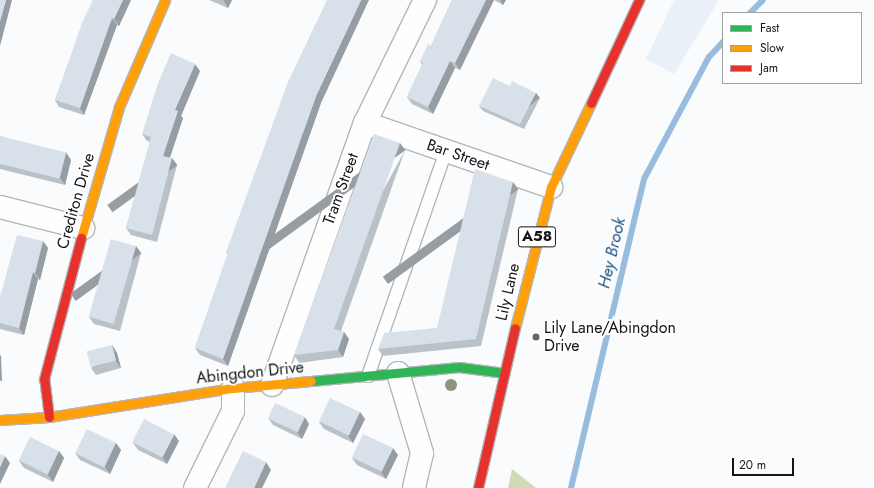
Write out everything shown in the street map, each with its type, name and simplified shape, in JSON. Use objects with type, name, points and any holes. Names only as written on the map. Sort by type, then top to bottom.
[{"type":"street","name":"Crediton Drive","points":[[49,416],[44,379],[83,228],[119,107],[165,0]]},
{"type":"street","name":"Tram Street","points":[[272,385],[365,123],[425,0]]},
{"type":"street","name":"Lily Lane","points":[[478,488],[536,242],[552,187],[639,0]]},
{"type":"street","name":"Bar Street","points":[[365,123],[552,187]]},
{"type":"street","points":[[0,207],[83,228]]},
{"type":"street","name":"Abingdon Drive","points":[[0,420],[49,416],[233,388],[459,367],[504,373]]},
{"type":"street","points":[[398,373],[422,453],[414,488]]},
{"type":"street","points":[[195,488],[233,411],[233,388]]},
{"type":"lane","points":[[368,376],[446,151]]},
{"type":"shaded area","points":[[674,0],[719,0],[674,74],[646,59]]},
{"type":"green space","points":[[512,469],[536,488],[508,488]]},
{"type":"building","points":[[0,0],[6,0],[0,21]]},
{"type":"building","points":[[93,0],[123,0],[114,19],[112,18],[80,108],[55,100],[82,23]]},
{"type":"building","points":[[327,0],[361,0],[316,96],[223,359],[195,348],[228,252],[226,252],[288,82]]},
{"type":"building","points":[[452,0],[486,0],[455,63],[450,61],[428,107],[407,97],[423,63],[420,61],[428,44],[431,46]]},
{"type":"building","points":[[171,53],[195,64],[175,110],[178,111],[163,156],[172,158],[152,235],[126,228],[151,137],[142,134],[158,83]]},
{"type":"building","points":[[493,78],[510,86],[512,81],[536,93],[520,124],[479,106]]},
{"type":"building","points":[[374,134],[400,143],[334,329],[344,332],[338,350],[294,355]]},
{"type":"building","points":[[0,136],[66,152],[59,179],[0,164]]},
{"type":"building","points":[[475,169],[513,182],[476,339],[378,349],[384,333],[437,328]]},
{"type":"building","points":[[17,235],[43,241],[35,273],[33,272],[19,328],[0,323],[0,297]]},
{"type":"building","points":[[111,239],[136,246],[114,324],[89,317]]},
{"type":"building","points":[[112,345],[116,361],[91,367],[87,351]]},
{"type":"building","points":[[330,398],[360,412],[349,436],[319,422]]},
{"type":"building","points":[[275,403],[305,417],[298,432],[268,418]]},
{"type":"building","points":[[144,419],[174,434],[162,458],[132,442]]},
{"type":"building","points":[[87,429],[116,443],[104,467],[75,453]]},
{"type":"building","points":[[363,434],[393,448],[382,472],[352,458]]},
{"type":"building","points":[[30,437],[59,451],[47,474],[19,460]]},
{"type":"building","points":[[243,451],[266,462],[254,488],[225,488]]},
{"type":"building","points":[[0,454],[5,456],[0,467]]},
{"type":"waterway","name":"Hey Brook","points":[[751,12],[763,0]]},
{"type":"waterway","name":"Hey Brook","points":[[571,488],[644,179],[709,57],[722,43]]},
{"type":"traffic: fast","points":[[311,381],[459,367],[505,373]]},
{"type":"traffic: slow","points":[[81,238],[119,107],[165,0]]},
{"type":"traffic: slow","points":[[515,328],[551,187],[591,103]]},
{"type":"traffic: slow","points":[[0,420],[49,417],[233,388],[311,381]]},
{"type":"traffic: jam","points":[[591,103],[639,0]]},
{"type":"traffic: jam","points":[[49,417],[44,379],[81,238]]},
{"type":"traffic: jam","points":[[478,488],[515,328]]},
{"type":"place","name":"Lily Lane/Abingdon Drive","points":[[536,337]]}]
